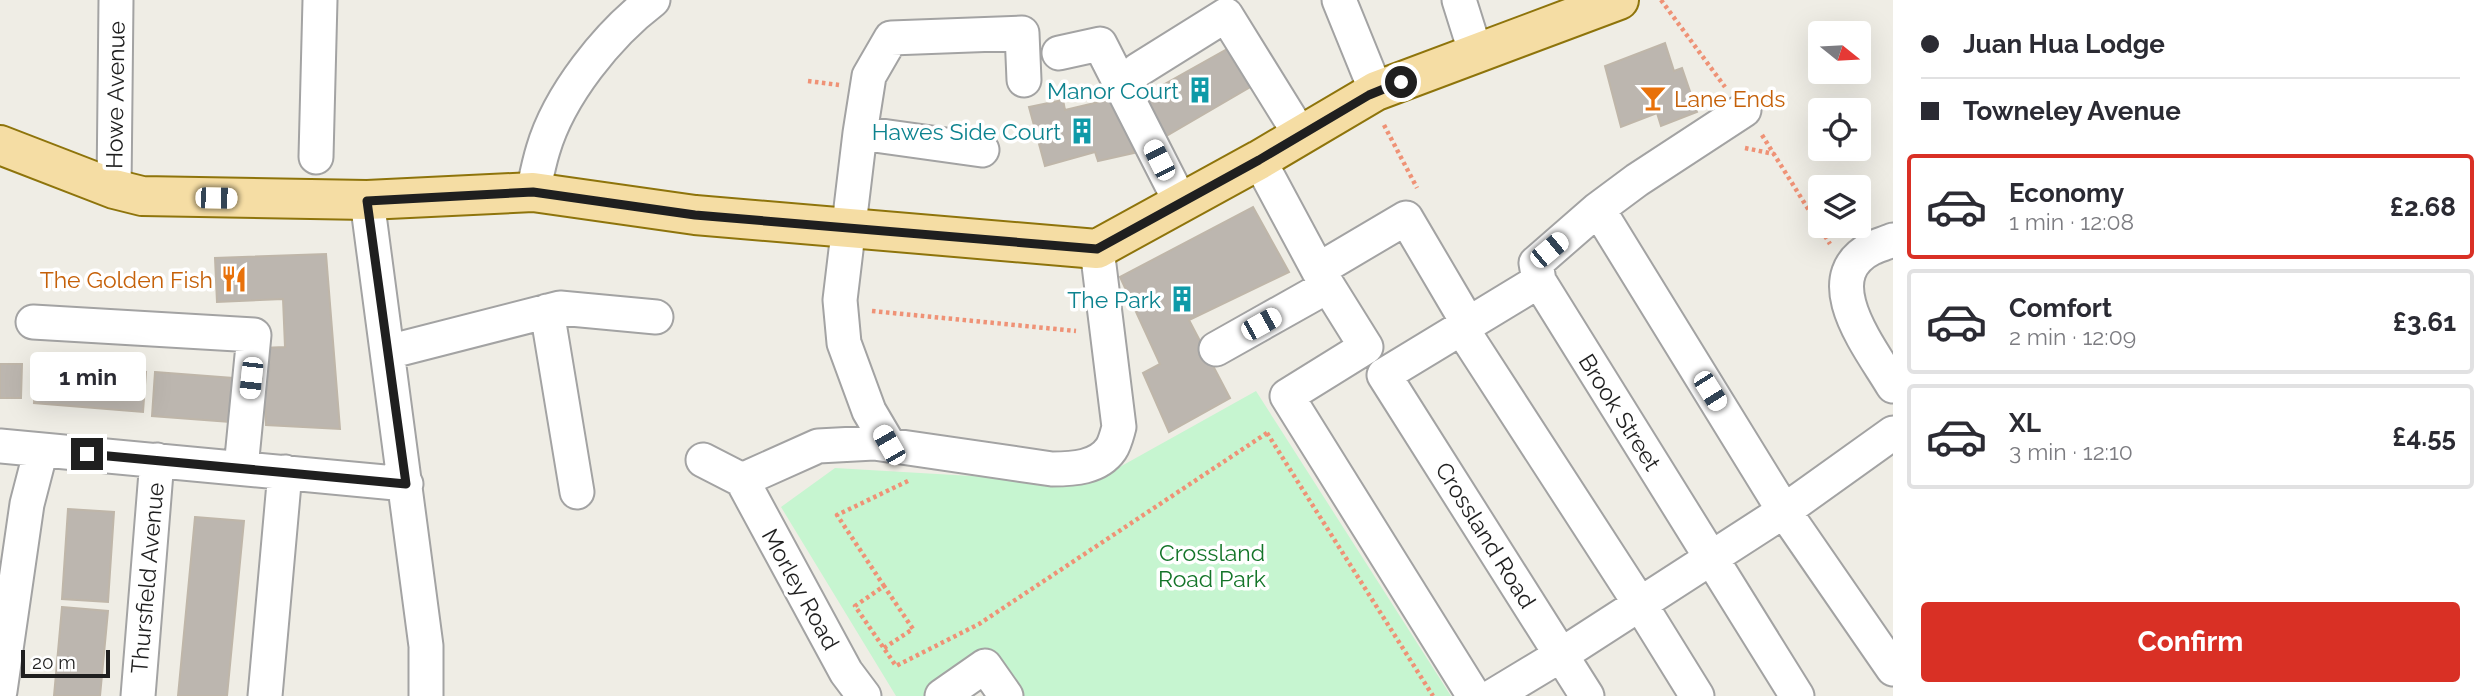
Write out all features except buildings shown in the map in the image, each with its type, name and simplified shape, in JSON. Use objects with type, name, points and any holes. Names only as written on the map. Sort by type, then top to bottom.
[{"type":"main road","points":[[0,145],[114,189],[142,196],[367,201],[533,192],[695,215],[1097,249],[1259,160],[1372,93],[1619,0]]},
{"type":"street","name":"Howe Avenue","points":[[114,189],[116,0]]},
{"type":"street","points":[[316,157],[320,0]]},
{"type":"street","points":[[533,192],[543,148],[560,109],[583,72],[614,37],[653,0]]},
{"type":"street","points":[[1339,0],[1372,93]]},
{"type":"street","points":[[1459,0],[1476,54]]},
{"type":"street","points":[[1138,70],[1226,15],[1301,136]]},
{"type":"street","points":[[889,445],[869,411],[844,343],[841,309],[848,228],[869,76],[891,38],[1022,33],[1024,80]]},
{"type":"street","points":[[1059,53],[1100,44],[1181,203]]},
{"type":"street","points":[[1466,327],[1539,281],[1536,262],[1598,209],[1637,180],[1744,110]]},
{"type":"street","points":[[860,133],[982,150]]},
{"type":"street","points":[[1259,160],[1323,278],[1366,347],[1287,396],[1474,696]]},
{"type":"street","points":[[367,201],[426,646],[426,696]]},
{"type":"street","points":[[1598,209],[1784,510],[1893,669]]},
{"type":"street","points":[[1216,349],[1323,278],[1406,218],[1466,327],[1697,696]]},
{"type":"street","points":[[1893,240],[1870,249],[1855,264],[1846,279],[1847,302],[1853,318],[1893,386]]},
{"type":"street","points":[[704,460],[742,480],[818,446],[874,443],[1052,469],[1076,469],[1099,460],[1112,449],[1119,427],[1097,249]]},
{"type":"street","name":"Brook Street","points":[[1539,281],[1797,696]]},
{"type":"street","points":[[388,352],[560,308],[656,317]]},
{"type":"street","points":[[547,311],[577,492]]},
{"type":"street","points":[[33,321],[254,335],[241,468]]},
{"type":"street","name":"Crossland Road","points":[[1466,327],[1384,375],[1587,696]]},
{"type":"street","points":[[1493,696],[1712,558],[1893,433]]},
{"type":"street","points":[[0,446],[406,484]]},
{"type":"street","points":[[0,691],[27,504],[41,450]]},
{"type":"street","name":"Thursfield Avenue","points":[[138,696],[157,460]]},
{"type":"street","points":[[265,696],[285,472]]},
{"type":"street","name":"Morley Road","points":[[742,480],[846,672],[864,696]]},
{"type":"street","points":[[942,696],[985,666],[1006,696]]},
{"type":"path","points":[[808,81],[845,86]]},
{"type":"path","points":[[1372,93],[1426,205],[1406,218]]},
{"type":"path","points":[[841,309],[1108,334]]},
{"type":"path","points":[[884,586],[855,606],[897,666],[979,624],[1267,433]]},
{"type":"path","points":[[884,648],[913,629],[837,515],[925,473],[955,455]]},
{"type":"green space","name":"Crossland Road Park","points":[[1256,391],[1451,696],[1006,696],[980,659],[926,696],[896,696],[781,507],[835,468],[1091,483]]},
{"type":"place","name":"Manor Court","points":[[1200,90]]},
{"type":"place","name":"Lane Ends","points":[[1653,98]]},
{"type":"place","name":"Hawes Side Court","points":[[1082,131]]},
{"type":"place","name":"The Golden Fish","points":[[234,279]]},
{"type":"place","name":"The Park","points":[[1182,299]]},
{"type":"route","points":[[87,454],[406,484],[367,201],[533,192],[695,215],[1097,249],[1259,160],[1369,95],[1401,82]]}]
